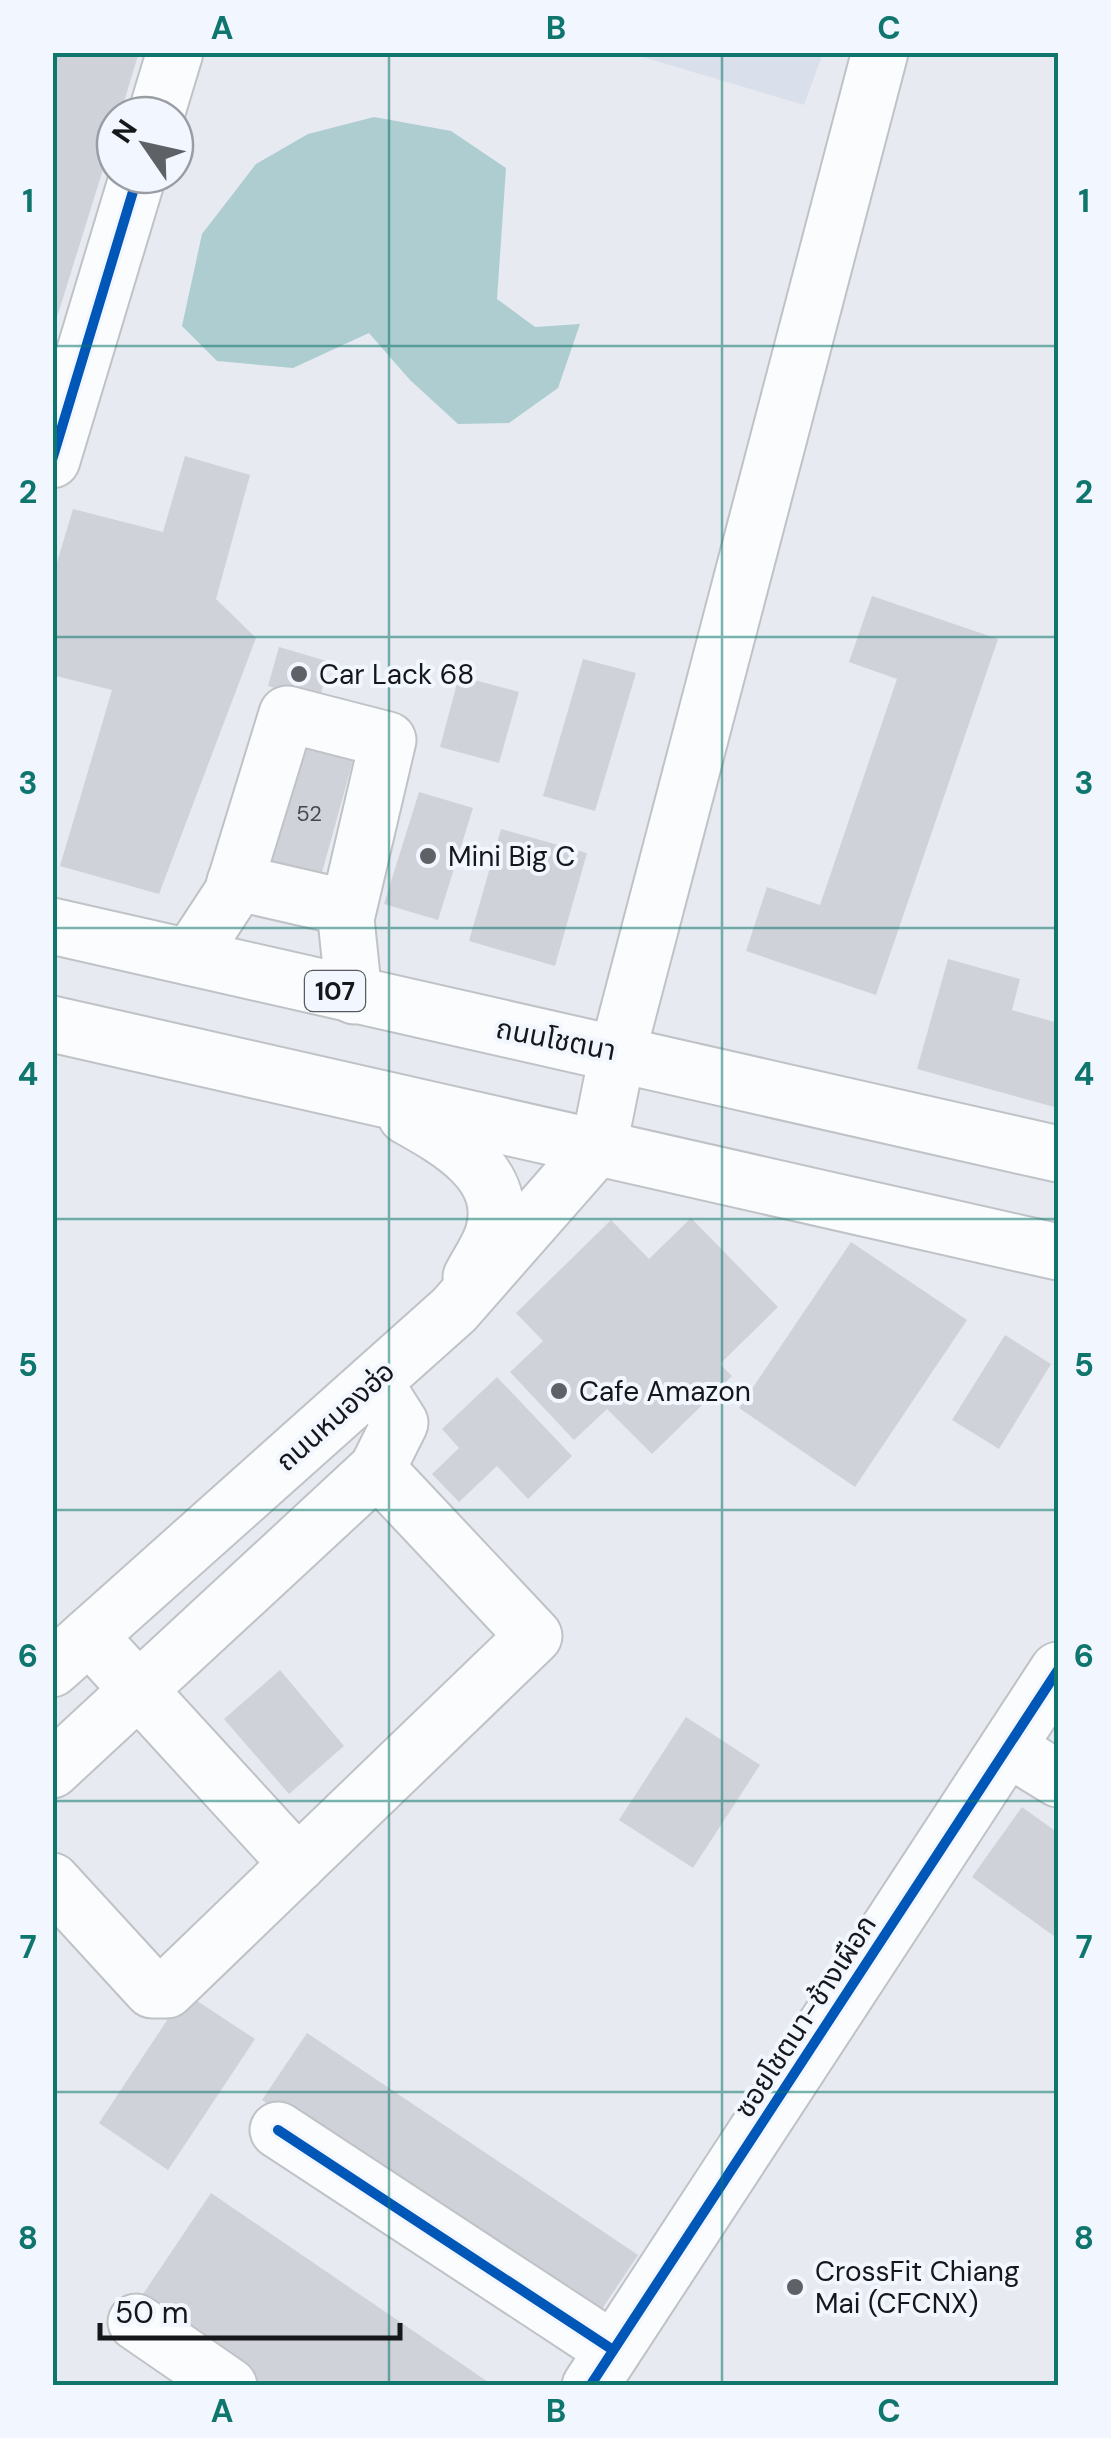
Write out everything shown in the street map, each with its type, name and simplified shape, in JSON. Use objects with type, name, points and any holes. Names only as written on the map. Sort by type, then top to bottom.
[{"type":"main road","points":[[162,95],[175,52]]},
{"type":"main road","points":[[599,1145],[618,1051],[880,52]]},
{"type":"main road","points":[[52,460],[132,195]]},
{"type":"main road","points":[[190,958],[235,882],[287,714],[388,740],[346,920],[354,996]]},
{"type":"main road","points":[[235,882],[348,908]]},
{"type":"main road","name":"ถนนโชตนา","points":[[52,926],[354,996],[618,1051],[1058,1154]]},
{"type":"main road","points":[[52,1024],[1058,1252]]},
{"type":"main road","points":[[380,1100],[458,1145],[492,1184],[494,1232],[454,1310]]},
{"type":"main road","name":"ถนนหนองฮ่อ","points":[[71,1652],[454,1310],[599,1145]]},
{"type":"main road","points":[[52,1770],[377,1469],[400,1422],[374,1382]]},
{"type":"main road","points":[[52,1881],[152,1990],[167,1990],[534,1636],[377,1469]]},
{"type":"main road","points":[[71,1652],[138,1690],[298,1864]]},
{"type":"main road","name":"ซอยโชตนา-ช้างเผือก","points":[[601,2368],[1058,1670]]},
{"type":"main road","points":[[1008,1748],[1058,1779]]},
{"type":"main road","points":[[278,2130],[601,2368]]},
{"type":"main road","points":[[136,2322],[229,2386]]},
{"type":"shaded area","points":[[629,53],[823,53],[804,105]]},
{"type":"water","points":[[374,117],[451,131],[506,168],[497,299],[535,327],[580,324],[558,388],[509,423],[458,424],[410,380],[369,333],[293,368],[217,361],[182,326],[202,234],[256,164],[308,134]]},
{"type":"building","points":[[52,52],[139,52],[126,95],[95,95],[95,195],[53,330]]},
{"type":"building","points":[[185,456],[250,475],[216,599],[256,638],[159,894],[60,866],[112,690],[52,675],[52,579],[73,509],[163,532]]},
{"type":"building","points":[[872,596],[998,639],[876,995],[746,951],[767,887],[820,905],[897,679],[849,662]]},
{"type":"building","name":"Car Lack 68","points":[[279,647],[330,662],[319,700],[268,686]]},
{"type":"building","points":[[583,659],[636,673],[595,811],[543,796]]},
{"type":"building","points":[[459,676],[519,692],[499,763],[440,747]]},
{"type":"building","points":[[301,739],[355,753],[318,887],[264,872]]},
{"type":"building","name":"Mini Big C","points":[[419,792],[473,808],[438,920],[384,904]]},
{"type":"building","points":[[501,829],[587,853],[555,966],[469,941]]},
{"type":"building","points":[[948,959],[1020,979],[1012,1010],[1058,1023],[1058,1108],[917,1069]]},
{"type":"building","points":[[691,1218],[778,1307],[720,1364],[732,1376],[652,1454],[607,1409],[574,1440],[510,1372],[543,1341],[516,1313],[611,1220],[649,1259]]},
{"type":"building","points":[[851,1242],[967,1320],[855,1487],[739,1408]]},
{"type":"building","points":[[1005,1335],[1051,1364],[999,1449],[952,1420]]},
{"type":"building","points":[[497,1377],[572,1456],[528,1499],[497,1466],[459,1502],[432,1474],[459,1448],[442,1429]]},
{"type":"building","points":[[280,1670],[344,1746],[289,1794],[224,1719]]},
{"type":"building","points":[[686,1717],[760,1765],[693,1868],[619,1820]]},
{"type":"building","points":[[1022,1807],[1058,1833],[1058,1939],[972,1877]]},
{"type":"building","points":[[185,1993],[255,2039],[168,2170],[99,2123]]},
{"type":"building","points":[[307,2033],[638,2255],[594,2321],[262,2100]]},
{"type":"building","points":[[211,2193],[494,2386],[265,2386],[139,2300]]},
{"type":"cycle path","points":[[52,460],[132,195]]},
{"type":"cycle path","points":[[590,2386],[1058,1670]]},
{"type":"cycle path","points":[[278,2130],[613,2350]]},
{"type":"place","name":"Car Lack 68","points":[[299,674]]},
{"type":"place","name":"Mini Big C","points":[[428,856]]},
{"type":"place","name":"Cafe Amazon","points":[[559,1391]]},
{"type":"place","name":"CrossFit Chiang Mai (CFCNX)","points":[[795,2287]]}]
